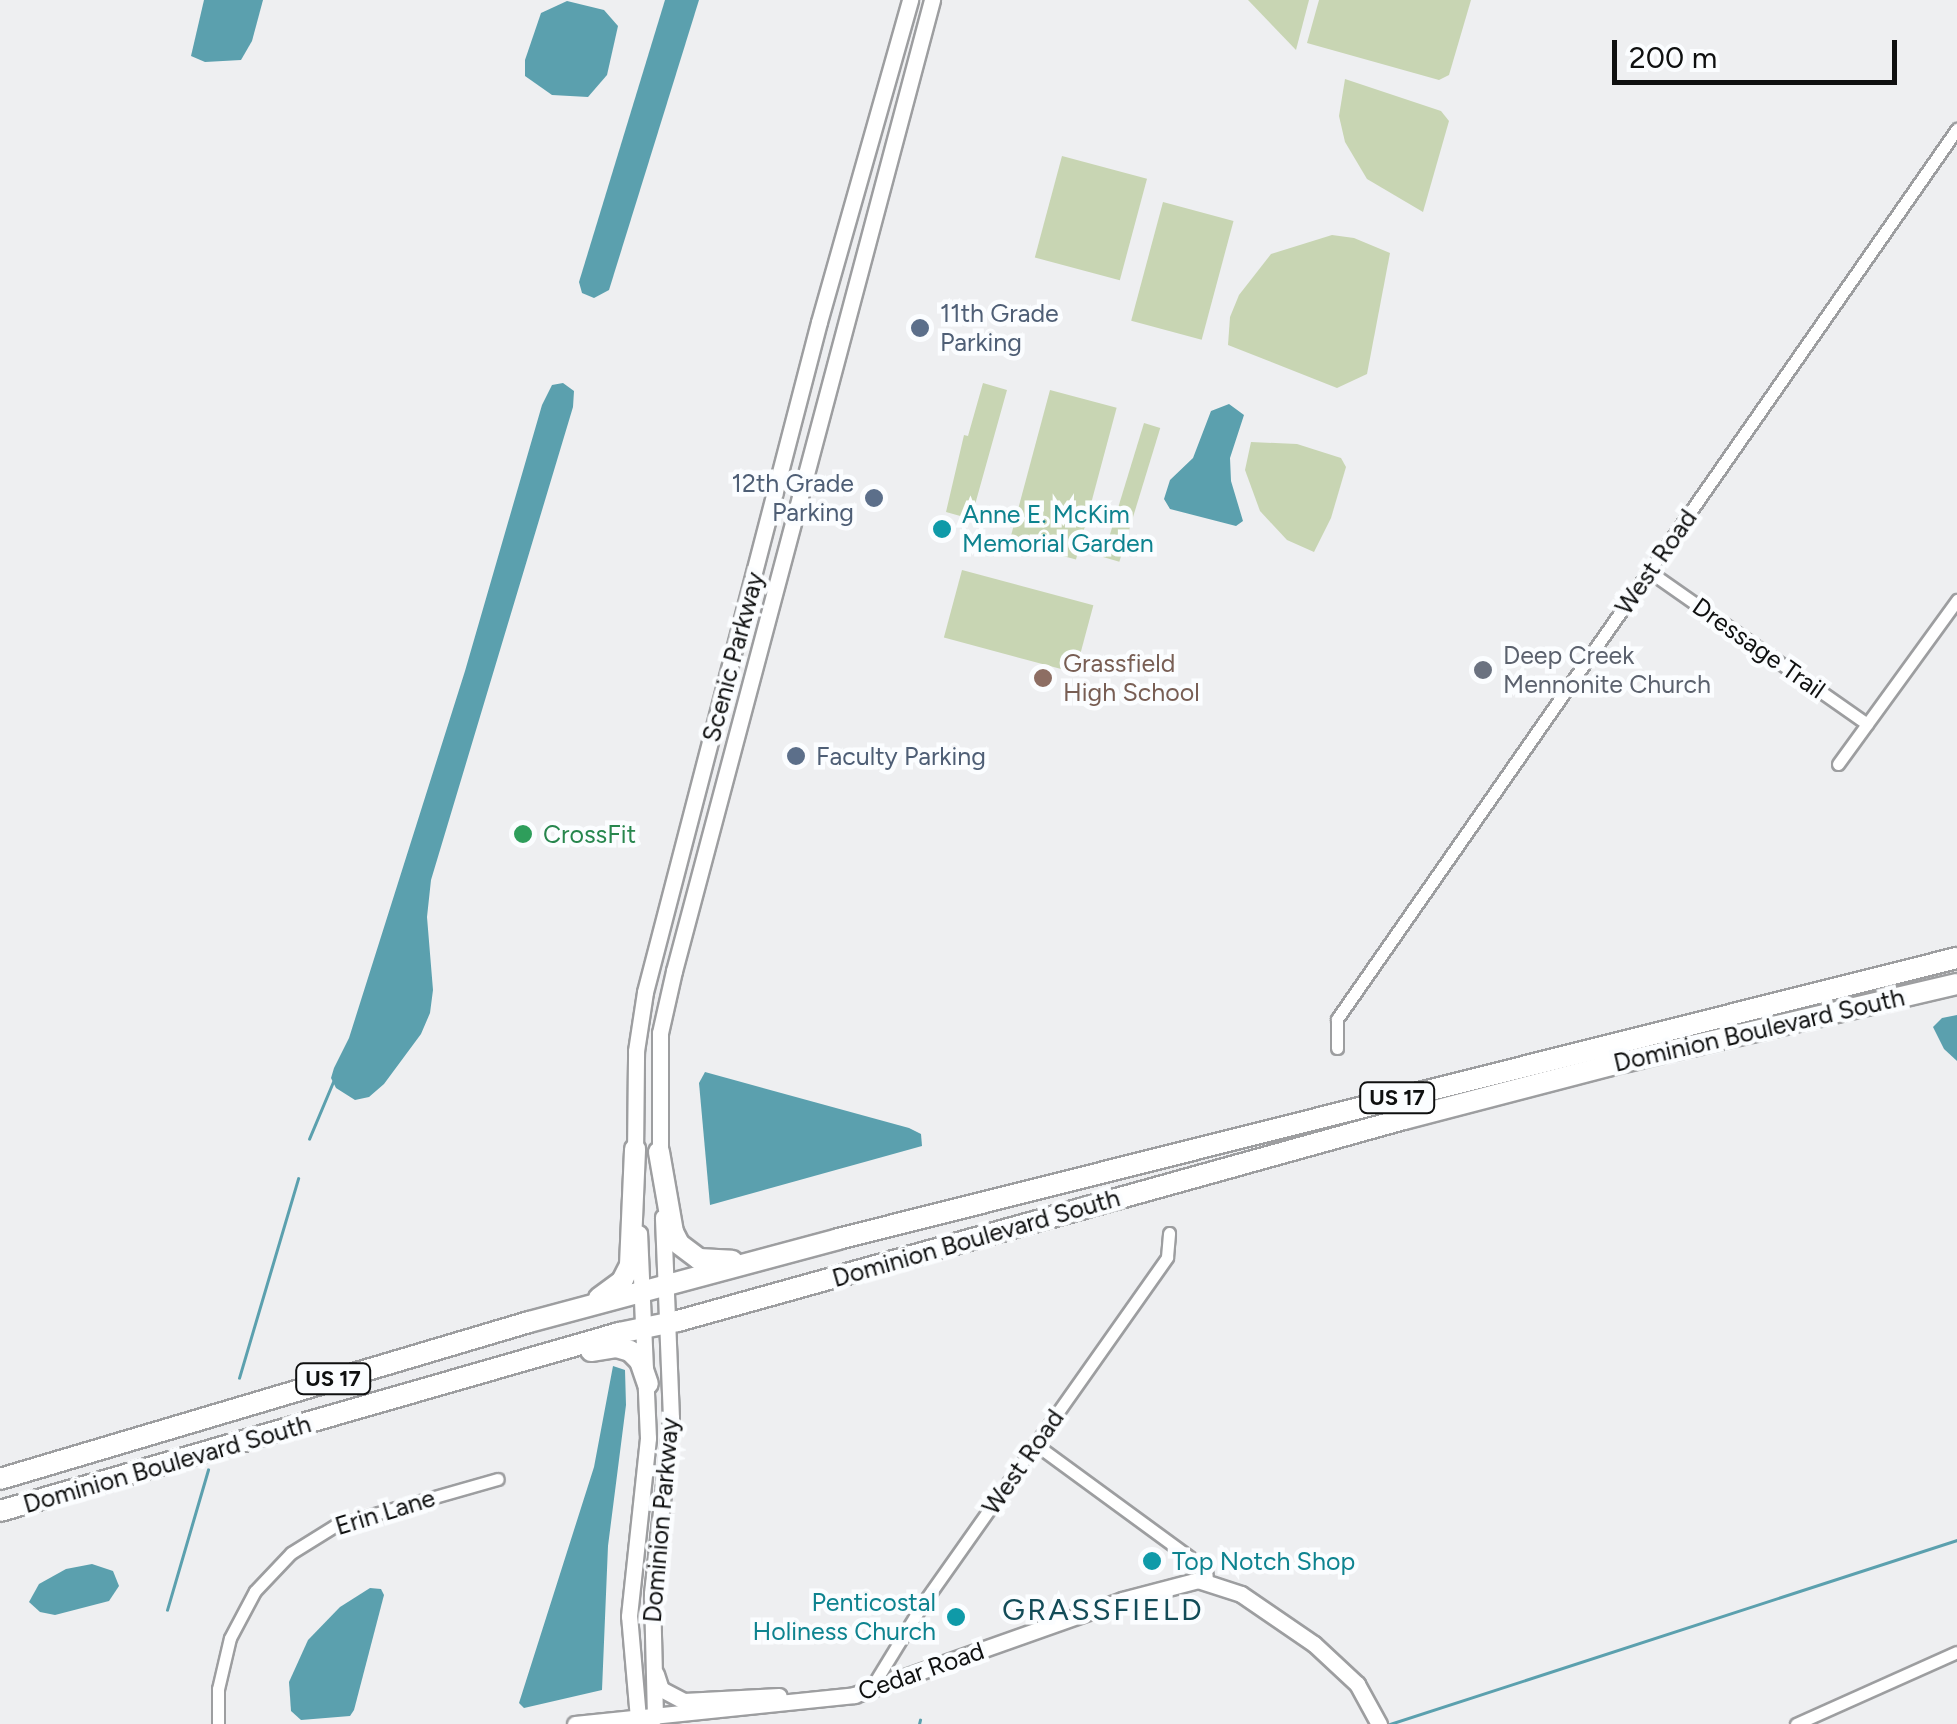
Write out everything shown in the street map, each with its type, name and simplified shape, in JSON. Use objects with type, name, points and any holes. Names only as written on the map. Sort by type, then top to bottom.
[{"type":"highway","name":"US 17","points":[[1041,1188],[1957,958]]},
{"type":"highway","name":"Dominion Boulevard South","points":[[0,1511],[645,1326],[668,1323],[1610,1064],[1957,984]]},
{"type":"highway","points":[[551,1316],[607,1295],[622,1282],[632,1247],[635,1150]]},
{"type":"highway","points":[[659,1152],[673,1232],[687,1252],[715,1262],[775,1248],[806,1248]]},
{"type":"highway","points":[[1041,1188],[1048,1218]]},
{"type":"highway","name":"Dominion Boulevard South","points":[[0,1478],[551,1316],[1041,1188]]},
{"type":"highway","points":[[524,1362],[616,1347],[640,1361],[648,1384]]},
{"type":"highway","points":[[172,1426],[183,1460]]},
{"type":"street","name":"Scenic Parkway","points":[[645,1326],[635,1150],[636,1051],[645,992],[820,322],[910,0]]},
{"type":"street","name":"Scenic Parkway","points":[[668,1323],[659,1152],[660,1033],[932,0]]},
{"type":"street","name":"West Road","points":[[1337,1048],[1337,1019],[1957,129]]},
{"type":"street","name":"Dressage Trail","points":[[1650,572],[1867,724]]},
{"type":"street","points":[[1838,764],[1957,600]]},
{"type":"street","name":"West Road","points":[[870,1690],[892,1650],[1167,1257],[1168,1232]]},
{"type":"street","name":"Dominion Parkway","points":[[646,1717],[652,1658],[652,1594],[671,1418],[668,1323]]},
{"type":"street","name":"Dominion Parkway","points":[[645,1326],[648,1438],[630,1616],[646,1717]]},
{"type":"street","points":[[1034,1444],[1206,1569],[1207,1581],[1242,1594],[1334,1660],[1362,1692],[1379,1724]]},
{"type":"street","name":"Erin Lane","points":[[218,1724],[218,1689],[230,1638],[254,1591],[291,1553],[336,1525],[498,1479]]},
{"type":"street","name":"Cedar Road","points":[[575,1724],[870,1690],[1122,1600],[1186,1581],[1207,1581]]},
{"type":"street","points":[[1796,1724],[1957,1652]]},
{"type":"street","points":[[652,1658],[662,1689],[676,1699],[843,1696]]},
{"type":"green space","points":[[1248,0],[1309,0],[1296,50]]},
{"type":"green space","points":[[1319,0],[1471,0],[1449,75],[1439,80],[1307,43]]},
{"type":"green space","points":[[1345,79],[1441,111],[1449,121],[1423,212],[1367,179],[1345,142],[1339,116]]},
{"type":"green space","points":[[1062,156],[1147,179],[1120,280],[1035,257]]},
{"type":"green space","points":[[1163,202],[1234,221],[1202,340],[1131,321]]},
{"type":"green space","points":[[1332,235],[1354,238],[1390,253],[1367,374],[1337,388],[1228,345],[1230,317],[1239,295],[1271,254]]},
{"type":"green space","points":[[983,383],[1007,390],[971,519],[946,512],[964,435],[968,436]]},
{"type":"green space","points":[[1050,390],[1117,408],[1076,560],[1009,542]]},
{"type":"green space","points":[[1144,423],[1160,428],[1119,562],[1103,557]]},
{"type":"green space","points":[[1251,442],[1297,444],[1341,458],[1346,467],[1331,518],[1314,552],[1287,540],[1260,511],[1245,470]]},
{"type":"green space","points":[[962,570],[1093,605],[1075,673],[944,638]]},
{"type":"water","points":[[204,0],[263,0],[252,41],[241,60],[205,62],[191,56]]},
{"type":"water","points":[[665,0],[699,0],[609,290],[594,298],[582,293],[579,282]]},
{"type":"water","points":[[567,1],[604,10],[618,26],[607,75],[588,97],[552,95],[525,76],[525,60],[541,13]]},
{"type":"water","points":[[563,383],[574,391],[573,407],[431,880],[427,917],[433,990],[430,1013],[421,1034],[384,1084],[369,1097],[355,1100],[336,1088],[331,1078],[349,1038],[465,671],[542,405],[552,385]]},
{"type":"water","points":[[1229,404],[1244,415],[1230,458],[1231,481],[1243,521],[1236,526],[1170,509],[1164,499],[1170,480],[1193,458],[1211,411]]},
{"type":"water","points":[[1957,1015],[1957,1061],[1944,1049],[1933,1027],[1942,1018]]},
{"type":"water","points":[[705,1072],[909,1128],[921,1134],[922,1146],[710,1205],[699,1083]]},
{"type":"water","points":[[613,1366],[625,1370],[626,1405],[608,1546],[602,1690],[524,1708],[519,1703],[594,1467]]},
{"type":"water","points":[[92,1564],[113,1571],[119,1586],[109,1601],[55,1615],[40,1612],[29,1602],[39,1584],[66,1569]]},
{"type":"water","points":[[370,1588],[381,1589],[384,1595],[354,1710],[350,1716],[301,1720],[291,1711],[289,1682],[308,1640],[340,1607]]},
{"type":"waterway","points":[[309,1139],[333,1082]]},
{"type":"waterway","points":[[239,1378],[298,1179]]},
{"type":"waterway","points":[[167,1610],[208,1470]]},
{"type":"waterway","points":[[1390,1724],[1957,1540]]},
{"type":"waterway","points":[[919,1724],[920,1720]]},
{"type":"place","name":"11th Grade Parking","points":[[920,328]]},
{"type":"place","name":"12th Grade Parking","points":[[874,498]]},
{"type":"place","name":"Anne E. McKim Memorial Garden","points":[[942,529]]},
{"type":"place","name":"Deep Creek Mennonite Church","points":[[1483,670]]},
{"type":"place","name":"Grassfield High School","points":[[1043,678]]},
{"type":"place","name":"Faculty Parking","points":[[796,756]]},
{"type":"place","name":"CrossFit","points":[[523,834]]},
{"type":"place","name":"Top Notch Shop","points":[[1152,1561]]},
{"type":"place","name":"Penticostal Holiness Church","points":[[956,1617]]},
{"type":"district","name":"GRASSFIELD","points":[[1103,1610]]}]
